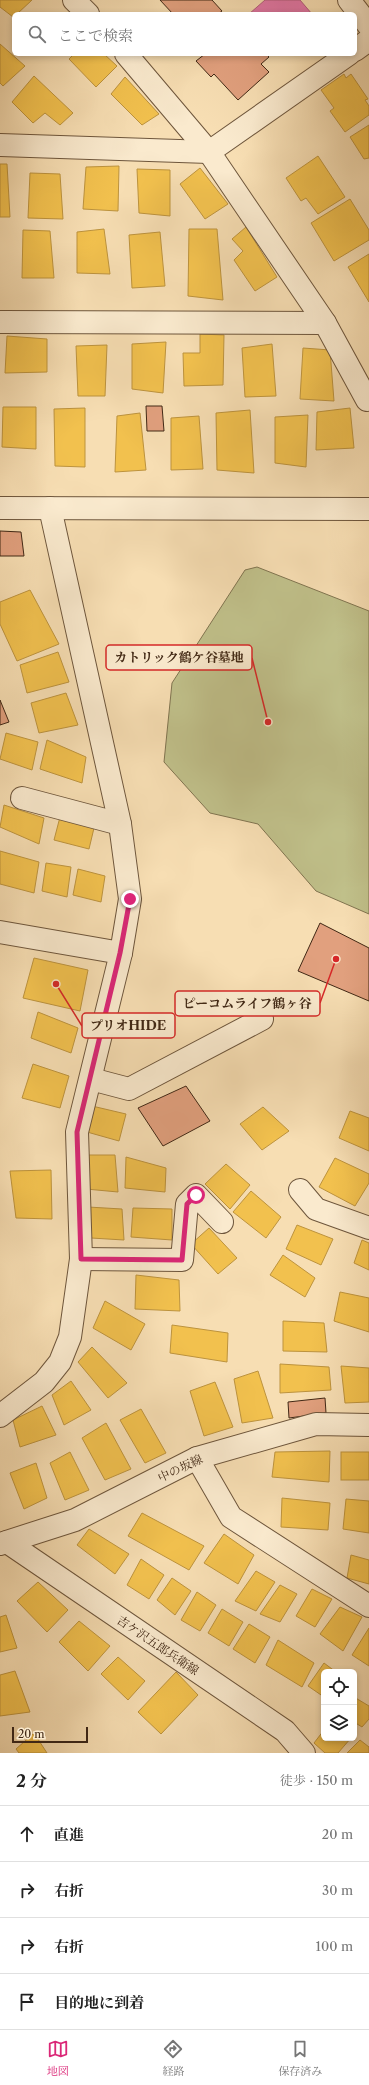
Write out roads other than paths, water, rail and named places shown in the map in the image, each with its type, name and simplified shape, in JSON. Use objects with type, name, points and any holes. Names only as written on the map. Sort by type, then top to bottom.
[{"type":"street","points":[[74,0],[86,12]]},
{"type":"street","points":[[348,0],[369,26]]},
{"type":"street","points":[[357,49],[369,40]]},
{"type":"street","points":[[128,56],[209,152],[325,323],[367,400]]},
{"type":"street","points":[[0,145],[209,152],[346,56]]},
{"type":"street","points":[[0,322],[325,323]]},
{"type":"street","points":[[0,508],[369,510]]},
{"type":"street","points":[[0,1416],[44,1382],[60,1362],[70,1337],[81,1259],[77,1132],[120,953],[130,899],[120,824],[50,508]]},
{"type":"street","points":[[22,798],[120,824]]},
{"type":"street","points":[[0,932],[120,953]]},
{"type":"street","points":[[90,1079],[129,1089],[262,1019]]},
{"type":"street","points":[[300,1190],[316,1209],[369,1228]]},
{"type":"street","points":[[81,1259],[182,1260],[187,1204],[196,1195],[222,1222]]},
{"type":"street","name":"中の坂線","points":[[4,1543],[75,1520],[197,1458],[316,1424],[369,1425]]},
{"type":"street","points":[[197,1458],[232,1517],[369,1606]]},
{"type":"street","name":"吉ケ沢五郎兵衛線","points":[[4,1543],[285,1731],[304,1753]]},
{"type":"place","name":"カトリック鶴ケ谷墓地","points":[[268,722]]},
{"type":"place","name":"ピーコムライフ鶴ヶ谷","points":[[336,959]]},
{"type":"place","name":"プリオHIDE","points":[[56,984]]}]
